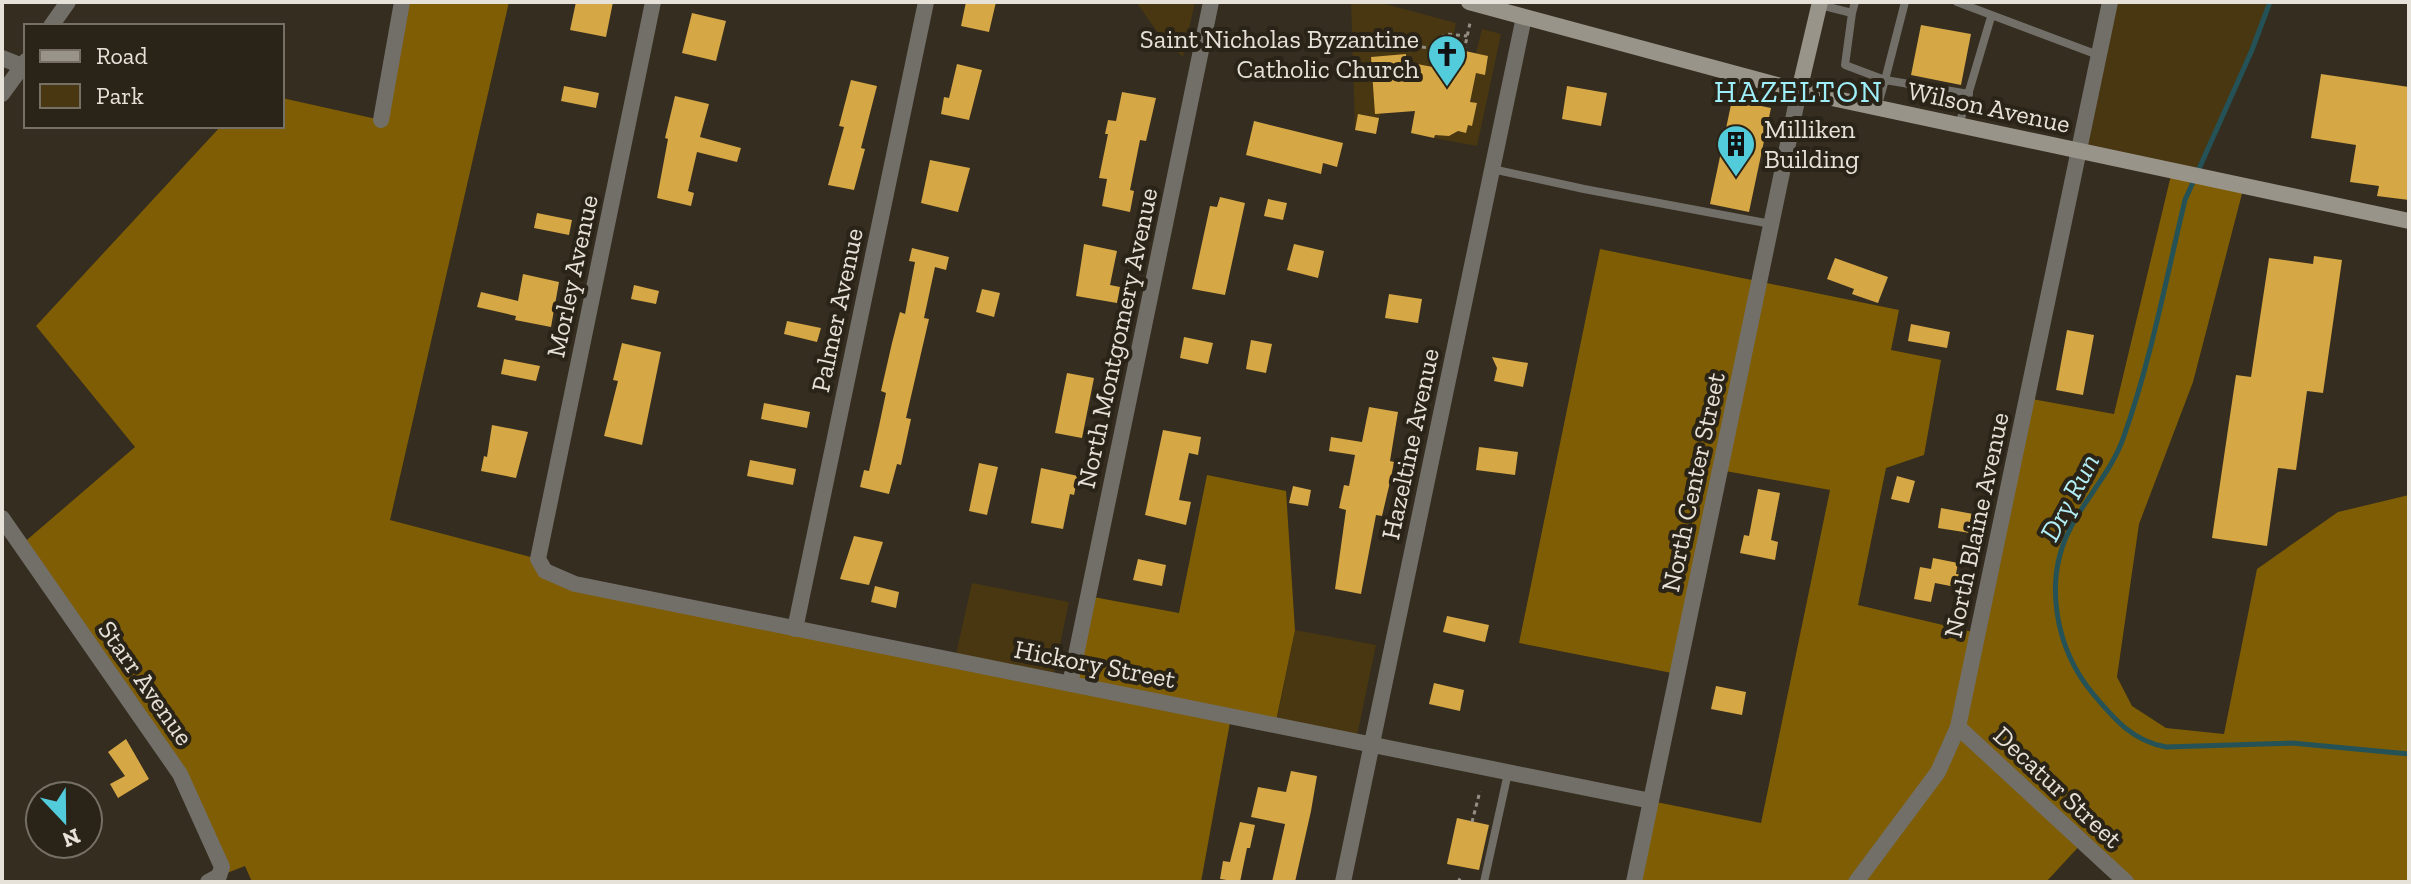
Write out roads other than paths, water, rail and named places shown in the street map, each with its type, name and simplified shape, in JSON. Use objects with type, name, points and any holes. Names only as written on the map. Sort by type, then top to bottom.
[{"type":"main road","name":"Wilson Avenue","points":[[1469,2],[1799,91],[2409,221]]},
{"type":"main road","points":[[1799,91],[1820,4]]},
{"type":"street","points":[[52,24],[68,2]]},
{"type":"street","points":[[381,120],[402,2]]},
{"type":"street","name":"Morley Avenue","points":[[538,559],[653,2]]},
{"type":"street","name":"Palmer Avenue","points":[[795,629],[926,2]]},
{"type":"street","name":"North Montgomery Avenue","points":[[1070,684],[1211,2]]},
{"type":"street","name":"North Blaine Avenue","points":[[1856,882],[1938,772],[1958,727],[2110,2]]},
{"type":"street","name":"Hazeltine Avenue","points":[[1343,882],[1524,17]]},
{"type":"street","points":[[2,58],[24,64],[2,94]]},
{"type":"street","name":"North Center Street","points":[[1634,882],[1799,91]]},
{"type":"street","name":"Starr Avenue","points":[[2,518],[180,774],[222,867],[219,876],[208,882]]},
{"type":"street","name":"Hickory Street","points":[[538,559],[545,571],[575,584],[1651,801]]},
{"type":"street","name":"Decatur Street","points":[[1958,727],[2126,882]]},
{"type":"lane","points":[[1855,2],[1852,44],[1845,65],[1885,80],[1969,94]]},
{"type":"lane","points":[[1957,2],[2099,55]]},
{"type":"lane","points":[[1820,4],[1854,20]]},
{"type":"lane","points":[[1877,108],[1904,7],[1890,8]]},
{"type":"lane","points":[[1959,125],[1991,17]]},
{"type":"lane","points":[[1885,29],[1898,31]]},
{"type":"lane","points":[[1880,52],[1892,55]]},
{"type":"lane","points":[[1492,169],[1772,224]]},
{"type":"lane","points":[[1484,882],[1508,773]]},
{"type":"waterway","name":"Dry Run","points":[[2198,171],[2270,2]]},
{"type":"waterway","name":"Dry Run","points":[[2194,180],[2185,200],[2150,349],[2124,436],[2113,460],[2072,525],[2057,568],[2057,613],[2070,657],[2081,677],[2109,713],[2134,735],[2154,744],[2166,747],[2292,743],[2409,754]]},
{"type":"place","name":"Saint Nicholas Byzantine Catholic Church","points":[[1447,88]]},
{"type":"place","name":"Milliken Building","points":[[1736,178]]},
{"type":"district","name":"HAZELTON","points":[[1799,92]]}]
